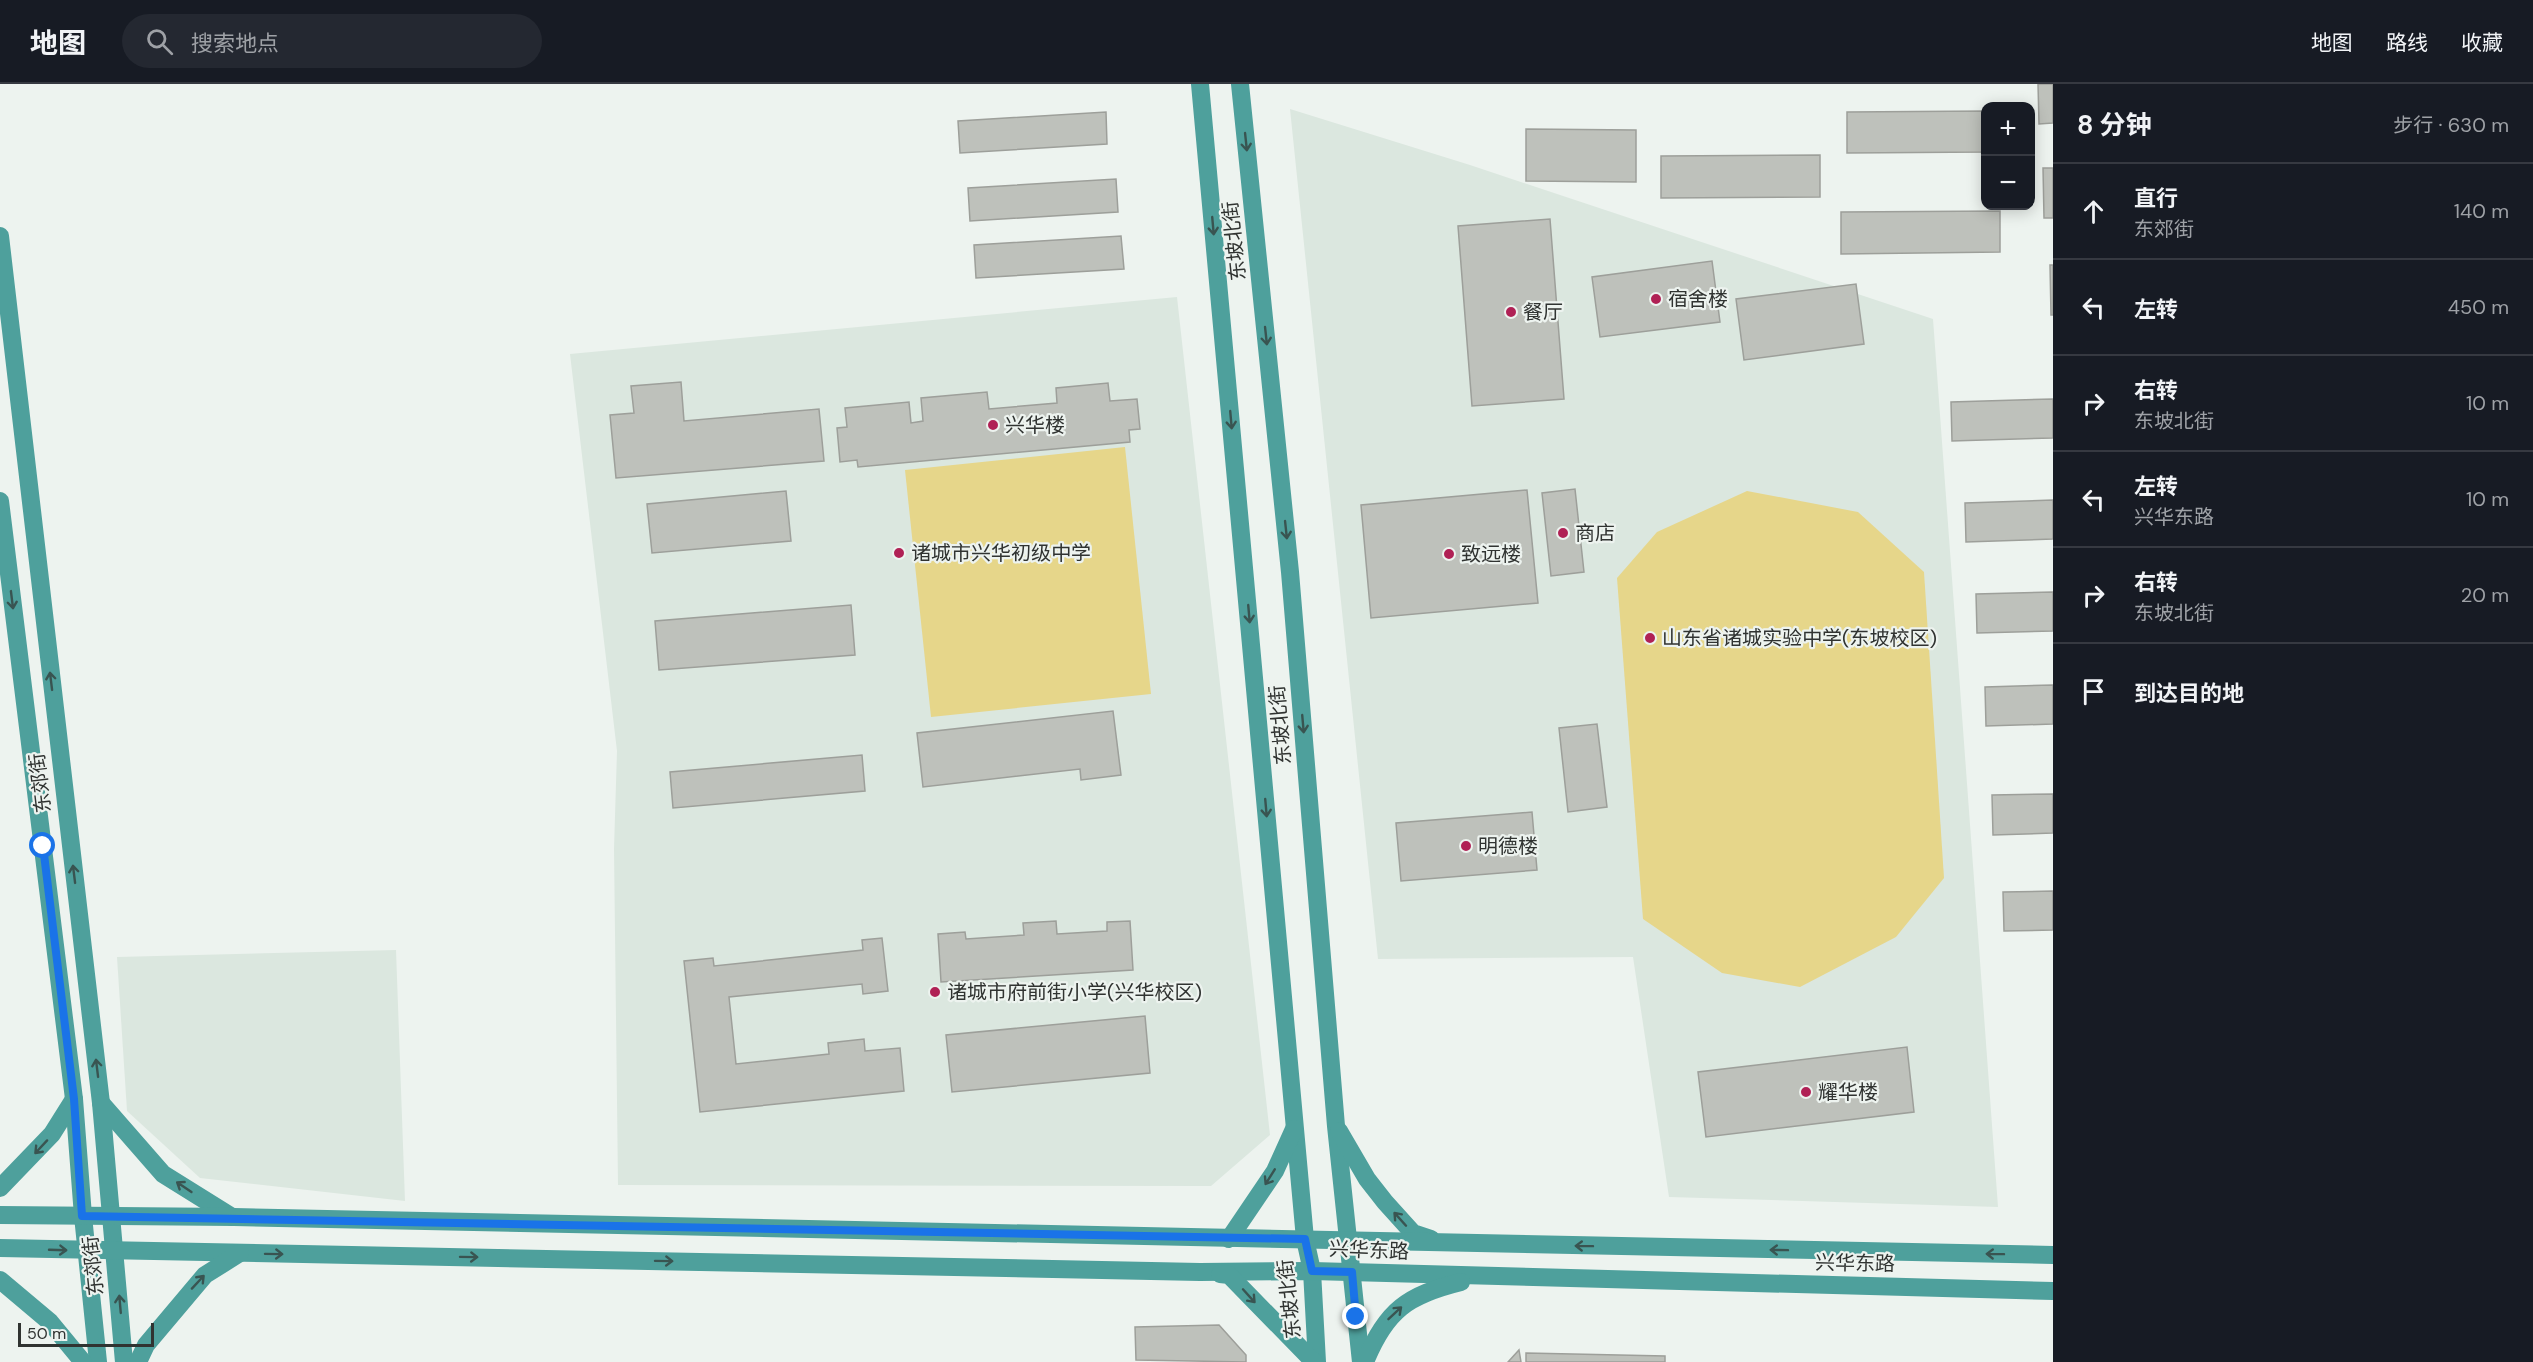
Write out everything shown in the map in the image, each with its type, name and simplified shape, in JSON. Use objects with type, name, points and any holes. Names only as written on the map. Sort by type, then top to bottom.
[{"type":"main road","name":"东坡北街","points":[[1200,84],[1305,1239],[1312,1271],[1316,1362]]},
{"type":"main road","name":"东坡北街","points":[[1240,84],[1290,572],[1336,1126],[1363,1362]]},
{"type":"main road","name":"东郊街","points":[[0,236],[101,1103],[124,1362]]},
{"type":"main road","name":"东郊街","points":[[0,501],[74,1099],[82,1216],[98,1362]]},
{"type":"main road","points":[[0,1188],[52,1134],[74,1099]]},
{"type":"main road","points":[[101,1103],[163,1174],[234,1217]]},
{"type":"main road","points":[[1229,1239],[1275,1171],[1295,1124]]},
{"type":"main road","points":[[1336,1126],[1367,1179],[1413,1233],[1450,1244]]},
{"type":"main road","points":[[0,1215],[234,1217],[2053,1255]]},
{"type":"main road","name":"兴华东路","points":[[0,1248],[1200,1272],[1312,1271],[2053,1291]]},
{"type":"main road","points":[[138,1362],[146,1345],[205,1275],[240,1253]]},
{"type":"main road","points":[[1200,1272],[1229,1275],[1316,1362]]},
{"type":"main road","points":[[1363,1362],[1374,1339],[1393,1313],[1425,1291],[1483,1276]]},
{"type":"main road","points":[[0,1280],[50,1322],[83,1362]]},
{"type":"shaded area","name":"山东省诸城实验中学(东坡校区)","points":[[1290,109],[1470,165],[1933,319],[1998,1207],[1669,1197],[1633,957],[1378,959]]},
{"type":"shaded area","points":[[1177,297],[1270,1135],[1211,1186],[618,1185],[614,849],[617,751],[570,354]]},
{"type":"shaded area","points":[[1125,447],[1151,694],[931,717],[905,470]]},
{"type":"shaded area","points":[[1747,491],[1858,512],[1924,572],[1944,878],[1896,937],[1800,987],[1722,973],[1643,919],[1617,578],[1657,532]]},
{"type":"shaded area","points":[[396,950],[405,1201],[200,1178],[127,1111],[117,957]]},
{"type":"building","points":[[2038,84],[2053,84],[2053,123],[2039,124]]},
{"type":"building","points":[[1981,111],[1981,152],[1847,153],[1847,112]]},
{"type":"building","points":[[1106,112],[1107,144],[960,153],[958,121]]},
{"type":"building","points":[[1526,129],[1636,130],[1636,182],[1526,181]]},
{"type":"building","points":[[1820,155],[1820,197],[1661,198],[1661,156]]},
{"type":"building","points":[[2043,168],[2053,168],[2053,218],[2044,218]]},
{"type":"building","points":[[1116,179],[1118,212],[970,221],[968,188]]},
{"type":"building","points":[[2000,211],[2000,252],[1841,254],[1841,212]]},
{"type":"building","name":"餐厅","points":[[1550,219],[1564,399],[1472,406],[1458,226]]},
{"type":"building","points":[[1121,236],[1124,269],[976,278],[974,245]]},
{"type":"building","name":"宿舍楼","points":[[1712,261],[1720,322],[1600,337],[1592,277]]},
{"type":"building","points":[[2050,265],[2053,265],[2053,315],[2051,315]]},
{"type":"building","name":"宿舍楼","points":[[1856,284],[1864,344],[1744,360],[1736,299]]},
{"type":"building","points":[[681,382],[684,421],[819,409],[824,461],[616,478],[610,415],[634,413],[631,386]]},
{"type":"building","name":"兴华楼","points":[[1108,383],[1110,401],[1137,399],[1140,429],[1129,430],[1130,442],[858,467],[857,460],[840,462],[837,428],[847,427],[845,408],[909,402],[911,423],[923,421],[921,398],[987,392],[989,409],[1057,403],[1056,388]]},
{"type":"building","points":[[2053,399],[2053,438],[1952,441],[1951,402]]},
{"type":"building","name":"商店","points":[[1575,489],[1584,572],[1551,576],[1542,493]]},
{"type":"building","name":"致远楼","points":[[1527,490],[1538,603],[1371,618],[1361,505]]},
{"type":"building","points":[[786,491],[791,541],[652,553],[647,504]]},
{"type":"building","points":[[2053,500],[2053,539],[1966,542],[1965,503]]},
{"type":"building","points":[[2053,592],[2053,631],[1977,633],[1976,594]]},
{"type":"building","points":[[851,605],[855,655],[659,670],[655,621]]},
{"type":"building","points":[[2053,685],[2053,724],[1986,726],[1985,687]]},
{"type":"building","points":[[1113,711],[1121,775],[1081,780],[1080,769],[923,787],[917,733]]},
{"type":"building","points":[[1597,724],[1607,807],[1568,812],[1559,728]]},
{"type":"building","points":[[862,755],[865,791],[673,808],[670,772]]},
{"type":"building","points":[[2053,794],[2053,833],[1993,835],[1992,795]]},
{"type":"building","name":"明德楼","points":[[1532,812],[1537,870],[1401,881],[1396,823]]},
{"type":"building","points":[[2053,891],[2053,930],[2004,931],[2003,892]]},
{"type":"building","points":[[1056,921],[1057,934],[1107,931],[1107,922],[1130,921],[1133,970],[941,982],[938,934],[965,932],[966,939],[1024,935],[1023,923]]},
{"type":"building","points":[[882,938],[888,991],[863,994],[862,984],[729,997],[736,1064],[829,1054],[828,1043],[864,1039],[865,1051],[900,1048],[904,1091],[700,1112],[684,961],[713,958],[714,966],[863,950],[862,940]]},
{"type":"building","points":[[1145,1016],[1150,1073],[952,1092],[946,1035]]},
{"type":"building","name":"耀华楼","points":[[1907,1047],[1914,1112],[1706,1137],[1698,1072]]},
{"type":"building","points":[[1219,1325],[1246,1355],[1246,1362],[1136,1360],[1135,1327]]},
{"type":"building","points":[[1519,1350],[1521,1362],[1508,1362]]},
{"type":"building","points":[[1526,1353],[1665,1356],[1665,1362],[1526,1362]]},
{"type":"place","name":"宿舍楼","points":[[1656,299]]},
{"type":"place","name":"餐厅","points":[[1511,312]]},
{"type":"place","name":"兴华楼","points":[[993,425]]},
{"type":"place","name":"商店","points":[[1563,533]]},
{"type":"place","name":"诸城市兴华初级中学","points":[[899,553]]},
{"type":"place","name":"致远楼","points":[[1449,554]]},
{"type":"place","name":"山东省诸城实验中学(东坡校区)","points":[[1650,638]]},
{"type":"place","name":"明德楼","points":[[1466,846]]},
{"type":"place","name":"诸城市府前街小学(兴华校区)","points":[[935,992]]},
{"type":"place","name":"耀华楼","points":[[1806,1092]]},
{"type":"route","points":[[43,846],[74,1099],[82,1216],[234,1217],[1305,1239],[1312,1271],[1352,1272],[1356,1317]]}]
